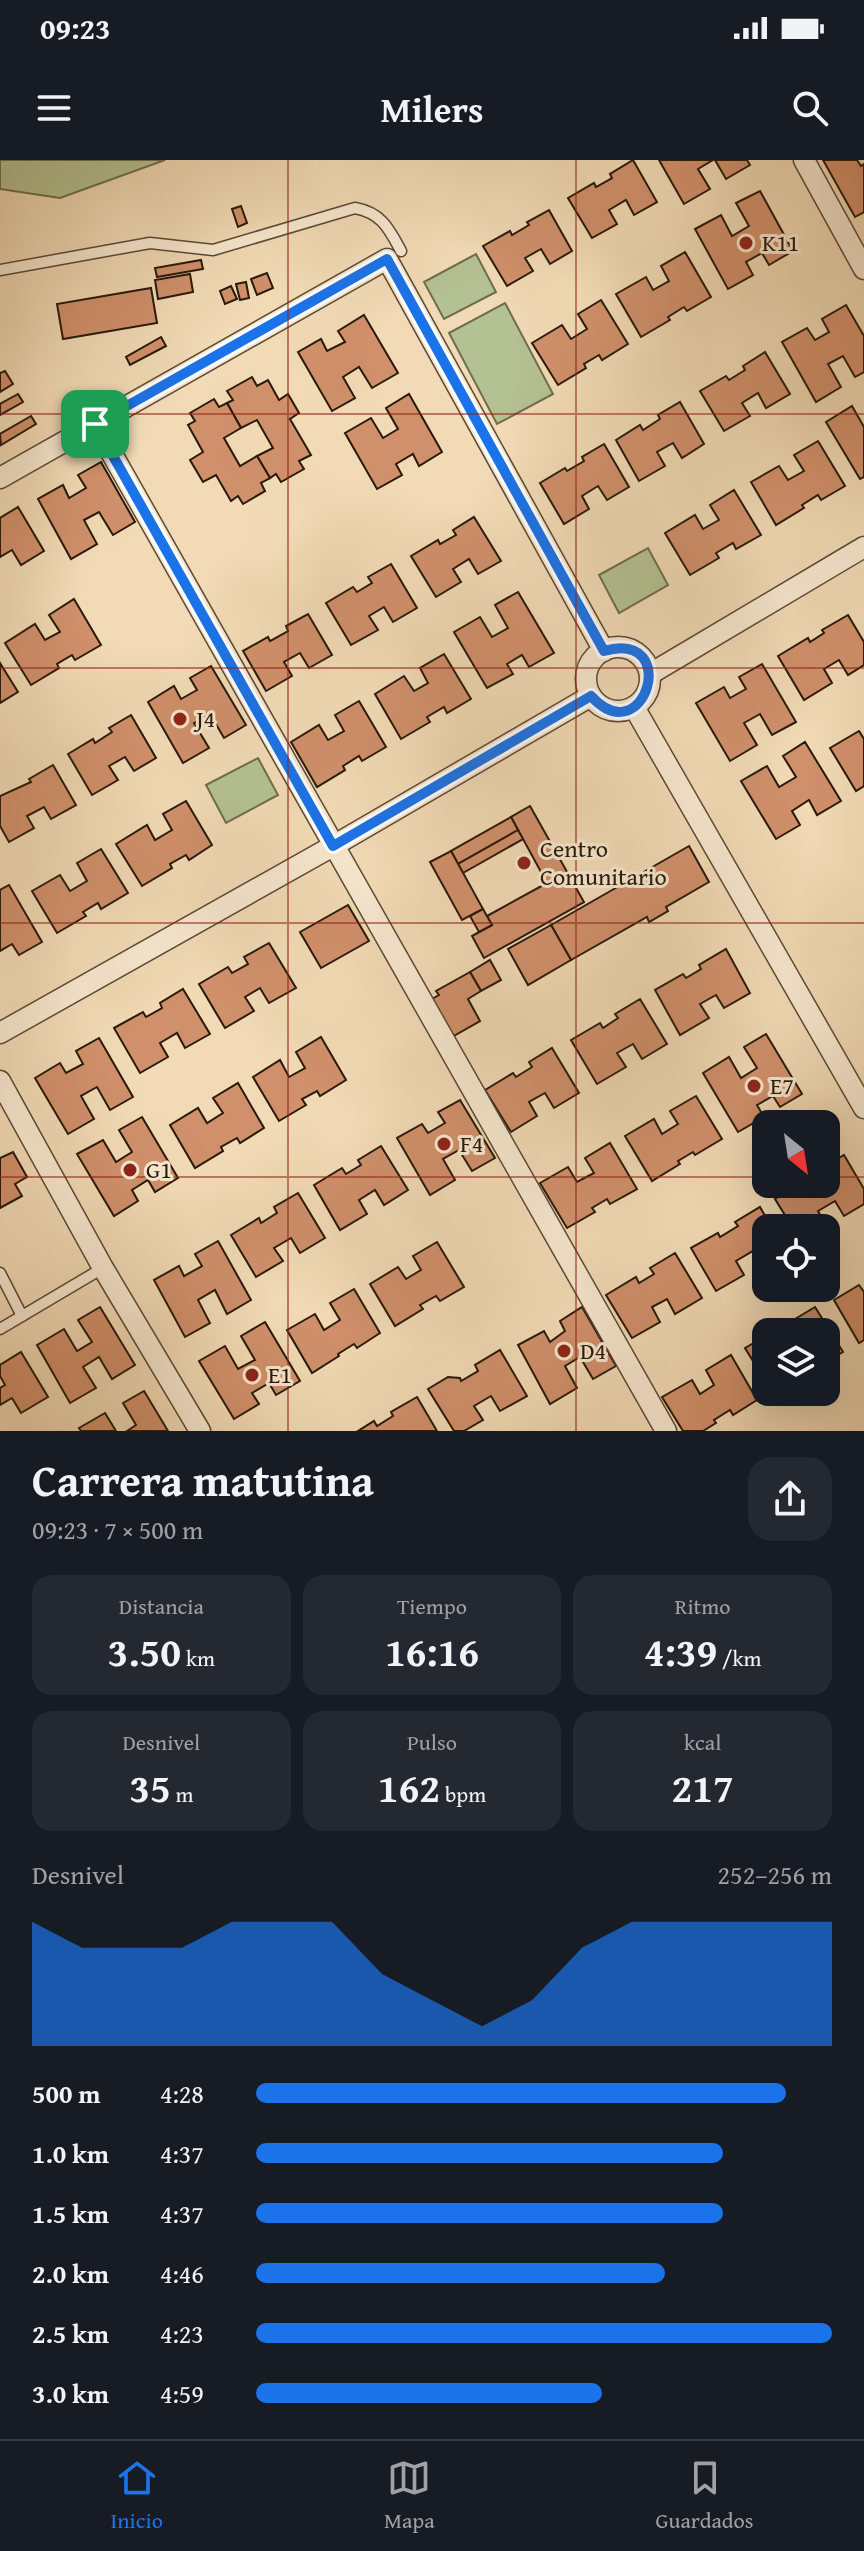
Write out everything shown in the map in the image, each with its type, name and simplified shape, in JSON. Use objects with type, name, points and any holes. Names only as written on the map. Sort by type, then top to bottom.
[{"type":"street","points":[[804,160],[864,269]]},
{"type":"street","points":[[0,478],[387,259],[604,651]]},
{"type":"street","points":[[95,424],[666,1431]]},
{"type":"street","points":[[650,674],[864,547]]},
{"type":"street","points":[[615,647],[637,654],[650,674],[645,696],[634,707],[623,711],[599,705],[591,696],[586,679],[587,670],[597,656],[615,647]]},
{"type":"street","points":[[0,1033],[333,846],[591,696]]},
{"type":"street","points":[[634,707],[864,1108]]},
{"type":"street","points":[[0,1081],[103,1268],[200,1431]]},
{"type":"lane","points":[[0,270],[150,243],[213,250],[355,208],[377,216],[387,226],[401,251]]},
{"type":"lane","points":[[0,1329],[103,1268]]},
{"type":"lane","points":[[0,1273],[22,1316]]},
{"type":"green space","points":[[0,160],[165,160],[60,198],[0,189]]},
{"type":"green space","points":[[476,254],[496,292],[444,319],[424,282]]},
{"type":"green space","points":[[505,303],[553,394],[497,424],[449,333]]},
{"type":"green space","points":[[648,548],[668,585],[619,613],[599,575]]},
{"type":"green space","points":[[258,758],[278,795],[226,823],[206,785]]},
{"type":"building","points":[[633,160],[657,202],[634,215],[626,200],[609,210],[617,224],[592,238],[568,198],[594,183],[596,187],[612,178],[610,174]]},
{"type":"building","points":[[659,160],[713,160],[698,169],[710,189],[684,204]]},
{"type":"building","points":[[715,160],[747,160],[750,165],[726,179]]},
{"type":"building","points":[[823,160],[857,160],[861,166],[864,164],[864,212],[855,217]]},
{"type":"building","name":"K11","points":[[760,191],[793,251],[769,265],[762,253],[746,262],[753,275],[728,289],[695,229],[721,215],[732,236],[749,226],[736,203]]},
{"type":"building","points":[[241,206],[247,223],[238,227],[232,209]]},
{"type":"building","points":[[549,210],[572,251],[550,264],[541,249],[525,258],[533,271],[507,286],[483,246],[510,231],[512,235]]},
{"type":"building","points":[[685,252],[711,297],[687,311],[684,307],[668,317],[670,320],[641,337],[616,294],[646,277],[653,290],[669,281],[661,266]]},
{"type":"building","points":[[201,260],[203,269],[157,277],[155,268]]},
{"type":"building","points":[[267,273],[273,288],[257,295],[251,279]]},
{"type":"building","points":[[190,274],[193,292],[158,299],[155,280]]},
{"type":"building","points":[[246,282],[249,298],[240,300],[236,284]]},
{"type":"building","points":[[231,286],[237,299],[225,304],[220,291]]},
{"type":"building","points":[[151,288],[157,323],[63,339],[57,304]]},
{"type":"building","points":[[601,300],[628,344],[602,360],[599,355],[584,364],[586,368],[558,385],[532,343],[562,325],[571,339],[587,329],[578,314]]},
{"type":"building","points":[[846,305],[864,336],[864,372],[855,377],[843,356],[828,364],[841,387],[816,402],[782,342],[807,328],[815,340],[829,332],[822,319]]},
{"type":"building","points":[[364,315],[398,373],[372,388],[359,367],[343,377],[355,398],[332,411],[298,352],[321,339],[327,351],[345,342],[338,331]]},
{"type":"building","points":[[161,337],[166,346],[130,365],[126,357]]},
{"type":"building","points":[[765,352],[790,394],[766,408],[758,393],[742,403],[750,416],[724,431],[700,391],[726,376],[729,380],[745,370],[743,366]]},
{"type":"building","points":[[5,371],[13,384],[0,392],[0,373]]},
{"type":"building","points":[[252,377],[257,386],[268,380],[279,400],[288,394],[299,413],[290,419],[311,455],[299,461],[304,469],[281,482],[276,474],[270,478],[257,456],[273,448],[257,420],[241,428],[227,403],[233,400],[227,391]]},
{"type":"building","points":[[18,394],[23,402],[0,415],[0,404]]},
{"type":"building","points":[[409,394],[442,452],[419,466],[413,454],[396,464],[402,475],[377,489],[345,433],[371,418],[383,438],[398,429],[386,408]]},
{"type":"building","points":[[214,399],[219,407],[227,403],[241,428],[224,438],[240,466],[257,456],[270,478],[261,483],[265,491],[243,504],[238,496],[231,501],[216,475],[203,482],[190,460],[203,452],[188,425],[195,421],[190,413]]},
{"type":"building","points":[[680,402],[704,444],[682,458],[673,443],[657,452],[665,466],[639,481],[616,440],[640,425],[643,430],[660,419],[658,415]]},
{"type":"building","points":[[852,406],[864,427],[864,477],[860,479],[826,422]]},
{"type":"building","points":[[31,416],[36,424],[1,445],[0,434]]},
{"type":"building","points":[[818,441],[845,486],[821,500],[818,495],[802,505],[804,508],[776,525],[751,482],[779,466],[788,480],[804,471],[794,455]]},
{"type":"building","points":[[604,444],[629,487],[607,500],[598,486],[582,496],[589,509],[564,524],[540,483],[584,461],[582,457]]},
{"type":"building","points":[[101,462],[135,522],[113,535],[99,512],[84,520],[97,544],[71,559],[38,499],[63,485],[69,498],[86,488],[78,475]]},
{"type":"building","points":[[734,490],[761,535],[736,549],[733,543],[716,553],[719,558],[690,575],[665,533],[695,515],[703,529],[719,520],[710,505]]},
{"type":"building","points":[[18,507],[44,551],[21,565],[12,550],[0,557],[0,518]]},
{"type":"building","points":[[474,517],[501,561],[478,574],[469,559],[453,569],[461,582],[436,597],[411,556],[438,540],[440,544],[456,535],[453,530]]},
{"type":"building","points":[[391,564],[417,608],[393,622],[384,607],[369,616],[378,630],[351,645],[326,603],[353,587],[357,592],[372,583],[368,577]]},
{"type":"building","points":[[518,592],[554,653],[529,667],[522,655],[507,664],[513,674],[487,688],[454,632],[480,617],[492,637],[508,628],[495,605]]},
{"type":"building","points":[[74,599],[101,645],[75,660],[72,655],[57,664],[59,668],[31,685],[5,643],[35,624],[45,640],[60,632],[49,615]]},
{"type":"building","points":[[308,614],[332,655],[309,668],[300,653],[284,662],[292,676],[266,691],[243,651],[268,637],[270,641],[288,631],[286,626]]},
{"type":"building","points":[[848,615],[864,642],[864,665],[848,675],[839,660],[824,669],[832,683],[804,700],[778,656],[808,638],[810,642],[824,633],[822,630]]},
{"type":"building","points":[[444,654],[471,699],[447,713],[444,707],[427,717],[430,722],[401,739],[375,694],[404,676],[414,691],[428,683],[420,668]]},
{"type":"building","points":[[0,663],[18,692],[0,703]]},
{"type":"building","points":[[762,664],[796,722],[772,735],[760,714],[744,723],[757,745],[730,761],[696,703],[724,687],[730,698],[746,689],[739,677]]},
{"type":"building","name":"J4","points":[[211,666],[246,725],[224,738],[210,714],[194,723],[209,748],[183,763],[148,702],[174,686],[181,699],[197,690],[190,678]]},
{"type":"building","points":[[359,701],[386,747],[362,761],[359,756],[343,766],[345,770],[317,787],[291,742],[319,725],[328,740],[344,731],[335,715]]},
{"type":"building","points":[[131,715],[156,758],[134,771],[125,757],[109,766],[118,780],[92,795],[68,754],[93,739],[95,743],[112,732],[109,728]]},
{"type":"building","points":[[859,731],[864,739],[864,786],[856,791],[830,748]]},
{"type":"building","points":[[805,742],[841,801],[817,815],[809,800],[792,811],[800,825],[776,839],[741,781],[767,766],[779,787],[796,777],[783,756]]},
{"type":"building","points":[[53,765],[76,805],[51,819],[44,807],[27,816],[34,828],[9,842],[0,826],[0,796],[31,782],[29,779]]},
{"type":"building","points":[[186,801],[212,845],[189,860],[186,855],[170,864],[172,868],[142,886],[116,844],[147,825],[155,840],[172,830],[163,814]]},
{"type":"building","points":[[530,806],[584,902],[484,958],[472,936],[492,925],[487,916],[547,883],[511,817]]},
{"type":"building","points":[[511,817],[518,830],[458,864],[451,851]]},
{"type":"building","points":[[518,830],[523,839],[463,873],[458,864]]},
{"type":"building","points":[[689,846],[709,882],[666,907],[668,911],[649,922],[647,917],[571,960],[551,925]]},
{"type":"building","points":[[101,849],[128,893],[101,909],[98,903],[83,912],[86,916],[57,933],[32,891],[60,875],[70,891],[87,881],[77,863]]},
{"type":"building","points":[[451,851],[483,909],[462,920],[430,862]]},
{"type":"building","points":[[9,885],[42,942],[19,955],[12,944],[0,951],[0,890]]},
{"type":"building","points":[[348,905],[369,941],[321,968],[300,932]]},
{"type":"building","points":[[483,909],[492,925],[479,932],[470,916]]},
{"type":"building","points":[[551,925],[571,960],[528,985],[508,949]]},
{"type":"building","points":[[269,943],[296,988],[269,1003],[260,988],[245,997],[254,1011],[225,1028],[199,984],[228,967],[232,973],[248,964],[244,957]]},
{"type":"building","points":[[726,949],[750,993],[724,1008],[716,995],[700,1004],[709,1018],[680,1035],[655,990],[683,974],[686,978],[701,969],[699,965]]},
{"type":"building","points":[[490,960],[501,980],[481,991],[470,972]]},
{"type":"building","points":[[470,972],[481,991],[468,999],[480,1021],[452,1037],[430,1000],[439,995],[436,991]]},
{"type":"building","points":[[183,989],[210,1034],[185,1048],[177,1033],[160,1043],[168,1057],[140,1073],[114,1028],[143,1012],[146,1017],[162,1008],[160,1003]]},
{"type":"building","points":[[640,999],[667,1044],[642,1059],[633,1044],[617,1053],[626,1067],[597,1084],[571,1040],[600,1023],[603,1028],[618,1018],[615,1014]]},
{"type":"building","name":"E7","points":[[766,1034],[802,1094],[780,1107],[773,1096],[757,1105],[760,1110],[752,1110],[752,1124],[738,1132],[703,1073],[729,1057],[741,1078],[757,1068],[744,1047]]},
{"type":"building","points":[[321,1037],[346,1080],[320,1096],[317,1091],[302,1099],[306,1105],[279,1121],[253,1077],[280,1060],[289,1077],[305,1068],[296,1052]]},
{"type":"building","points":[[99,1038],[133,1097],[110,1110],[97,1087],[81,1096],[94,1119],[68,1134],[35,1078],[60,1063],[66,1073],[83,1064],[76,1051]]},
{"type":"building","points":[[552,1048],[579,1093],[554,1108],[545,1093],[529,1102],[537,1116],[511,1132],[485,1090],[513,1073],[516,1077],[532,1067],[529,1062]]},
{"type":"building","points":[[238,1083],[264,1128],[240,1143],[237,1138],[221,1147],[223,1151],[195,1168],[170,1125],[198,1108],[207,1123],[223,1113],[213,1098]]},
{"type":"building","points":[[696,1096],[722,1139],[678,1161],[680,1164],[652,1181],[625,1136],[654,1119],[662,1134],[678,1124],[670,1111]]},
{"type":"building","name":"F4","points":[[460,1100],[495,1158],[472,1171],[459,1150],[443,1159],[455,1180],[430,1195],[397,1138],[422,1124],[428,1133],[445,1123],[438,1112]]},
{"type":"building","name":"G1","points":[[142,1117],[178,1178],[155,1192],[148,1180],[132,1190],[138,1201],[114,1216],[77,1154],[103,1140],[116,1162],[132,1152],[119,1130]]},
{"type":"building","points":[[610,1143],[637,1189],[610,1204],[607,1199],[592,1208],[595,1212],[567,1228],[540,1183],[568,1167],[577,1182],[594,1173],[585,1158]]},
{"type":"building","points":[[381,1146],[408,1190],[384,1205],[375,1190],[359,1200],[367,1214],[340,1230],[314,1185],[342,1168],[346,1174],[361,1165],[358,1160]]},
{"type":"building","points":[[13,1152],[27,1177],[15,1184],[22,1196],[0,1208],[0,1158]]},
{"type":"building","points":[[844,1155],[864,1189],[864,1204],[844,1216],[835,1201],[818,1211],[820,1214],[784,1214],[777,1198],[840,1198],[840,1157]]},
{"type":"building","points":[[298,1193],[325,1238],[300,1253],[291,1238],[274,1248],[283,1261],[256,1277],[231,1235],[259,1218],[261,1223],[277,1213],[274,1207]]},
{"type":"building","points":[[760,1207],[764,1214],[752,1214],[752,1252],[736,1261],[744,1275],[716,1291],[691,1248],[718,1233],[720,1237],[738,1226],[735,1222]]},
{"type":"building","points":[[218,1241],[251,1300],[227,1314],[215,1290],[198,1300],[210,1323],[185,1337],[154,1280],[179,1266],[184,1276],[202,1266],[195,1254]]},
{"type":"building","points":[[437,1242],[464,1287],[440,1301],[436,1296],[420,1305],[423,1309],[395,1326],[370,1284],[398,1267],[406,1279],[421,1270],[413,1256]]},
{"type":"building","points":[[675,1253],[702,1298],[675,1314],[667,1299],[652,1307],[660,1322],[632,1338],[606,1295],[636,1277],[639,1283],[654,1274],[650,1268]]},
{"type":"building","points":[[859,1285],[864,1292],[864,1340],[859,1343],[835,1302],[840,1302],[840,1296]]},
{"type":"building","points":[[354,1289],[380,1333],[357,1348],[354,1344],[312,1373],[287,1330],[315,1314],[324,1330],[340,1320],[330,1303]]},
{"type":"building","points":[[100,1307],[135,1365],[112,1379],[99,1357],[83,1367],[96,1388],[70,1403],[37,1345],[64,1329],[77,1351],[92,1342],[78,1320]]},
{"type":"building","name":"D4","points":[[582,1307],[616,1366],[593,1379],[580,1357],[565,1366],[577,1388],[550,1404],[518,1345],[544,1331],[550,1342],[565,1331],[560,1321]]},
{"type":"building","points":[[815,1307],[822,1318],[797,1318]]},
{"type":"building","name":"E1","points":[[265,1322],[300,1381],[276,1395],[269,1383],[252,1393],[259,1404],[234,1419],[199,1361],[225,1346],[238,1369],[255,1360],[241,1336]]},
{"type":"building","points":[[752,1344],[752,1359],[745,1348]]},
{"type":"building","points":[[500,1350],[527,1396],[500,1411],[491,1396],[474,1406],[483,1420],[464,1431],[454,1431],[428,1389],[448,1377],[460,1378],[461,1381],[478,1371],[475,1365]]},
{"type":"building","points":[[21,1352],[48,1397],[21,1413],[12,1398],[0,1405],[0,1388],[5,1385],[0,1376],[0,1365]]},
{"type":"building","points":[[731,1355],[752,1391],[752,1403],[733,1415],[730,1410],[703,1431],[683,1431],[662,1397],[692,1380],[700,1394],[714,1385],[706,1370]]},
{"type":"building","points":[[144,1391],[168,1431],[127,1431],[136,1425],[123,1403]]},
{"type":"building","points":[[417,1397],[437,1431],[358,1431],[374,1421],[377,1426],[393,1416],[391,1412]]},
{"type":"building","points":[[105,1413],[116,1431],[81,1431],[79,1428]]},
{"type":"place","name":"K11","points":[[746,243]]},
{"type":"place","name":"J4","points":[[180,719]]},
{"type":"place","name":"Centro Comunitario","points":[[524,863]]},
{"type":"place","name":"E7","points":[[754,1086]]},
{"type":"place","name":"F4","points":[[444,1144]]},
{"type":"place","name":"G1","points":[[130,1170]]},
{"type":"place","name":"D4","points":[[564,1351]]},
{"type":"place","name":"E1","points":[[252,1375]]},
{"type":"route","points":[[387,259],[604,651],[615,647],[627,649],[645,663],[650,681],[645,696],[634,707],[623,711],[599,705],[591,696],[333,846],[95,424],[387,259]]}]
